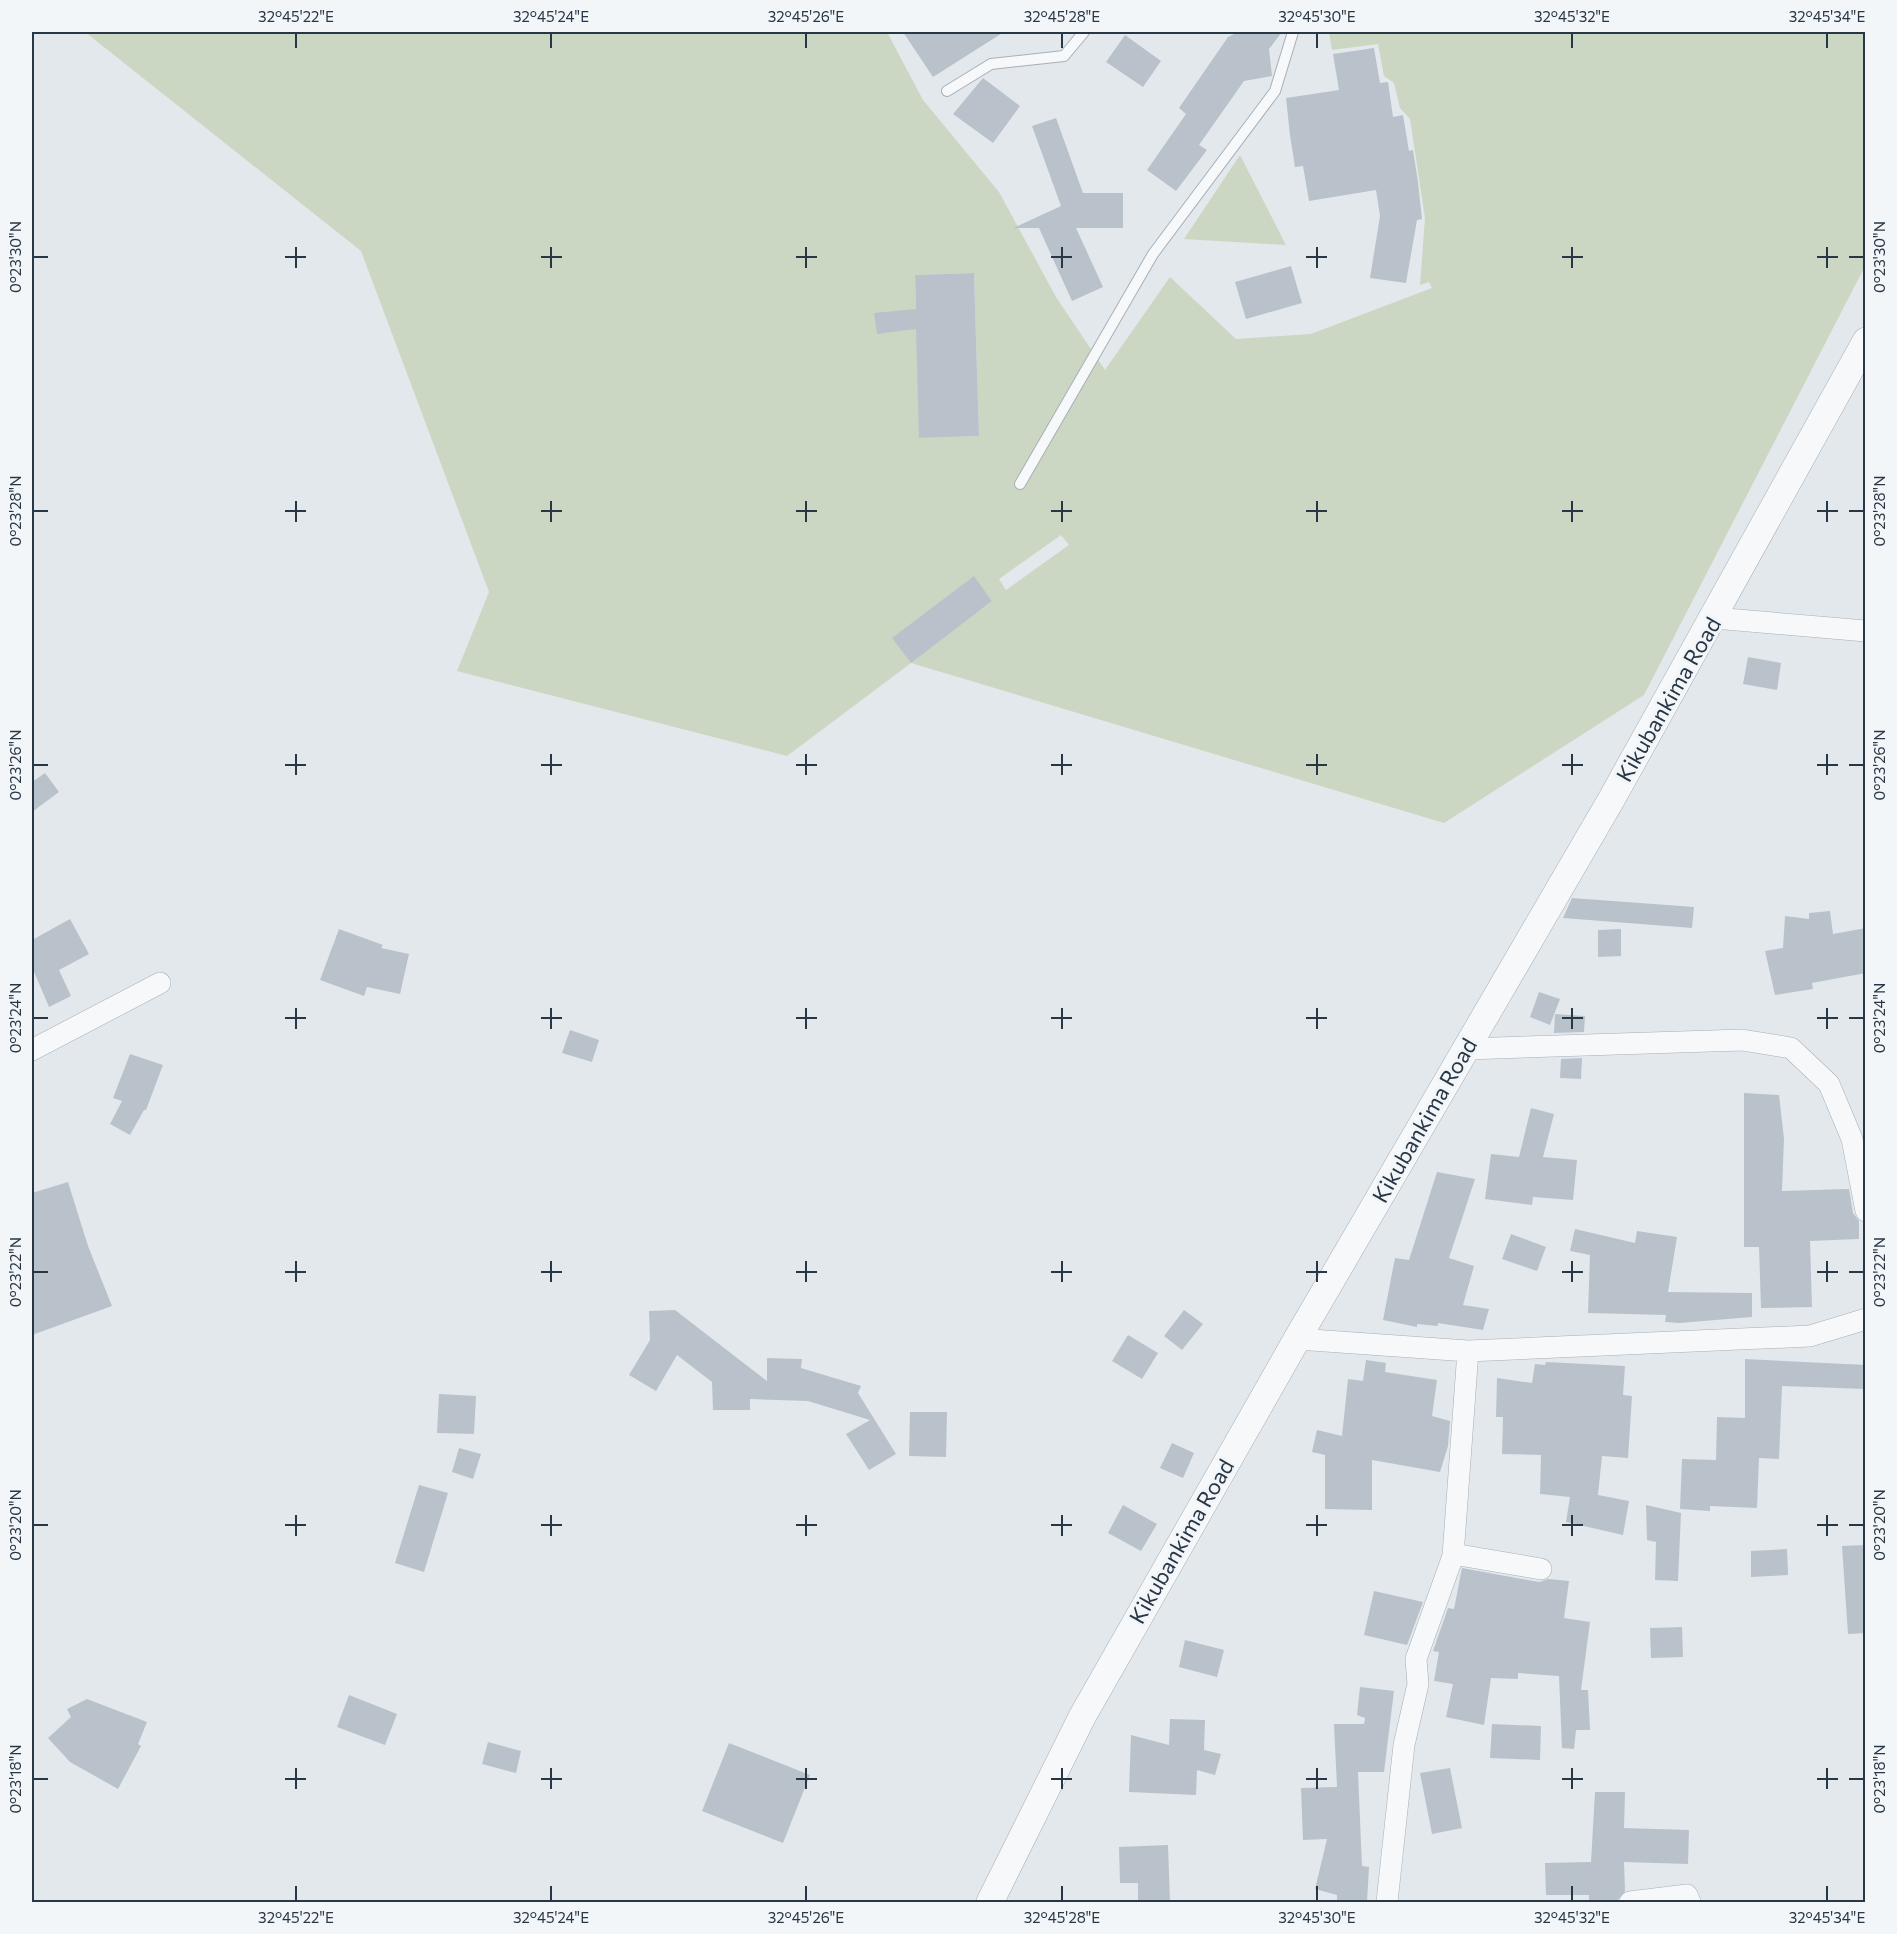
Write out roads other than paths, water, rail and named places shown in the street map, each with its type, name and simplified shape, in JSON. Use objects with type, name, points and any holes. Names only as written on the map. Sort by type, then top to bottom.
[{"type":"street","name":"Kikubankima Road","points":[[990,1902],[1082,1717],[1297,1339],[1714,618],[1866,341]]},
{"type":"street","points":[[1714,618],[1866,631]]},
{"type":"street","points":[[32,1050],[160,983]]},
{"type":"street","points":[[1466,1049],[1742,1040],[1791,1048],[1829,1084],[1852,1139],[1866,1211]]},
{"type":"street","points":[[1297,1339],[1467,1351],[1810,1336],[1866,1319]]},
{"type":"street","points":[[1387,1902],[1404,1745],[1418,1684],[1416,1659],[1453,1554],[1467,1351]]},
{"type":"street","points":[[1453,1554],[1541,1569]]},
{"type":"street","points":[[1630,1902],[1687,1895],[1690,1902]]},
{"type":"lane","points":[[947,91],[991,64],[1064,56],[1084,32]]},
{"type":"lane","points":[[1020,484],[1153,254],[1275,91],[1293,32]]}]
